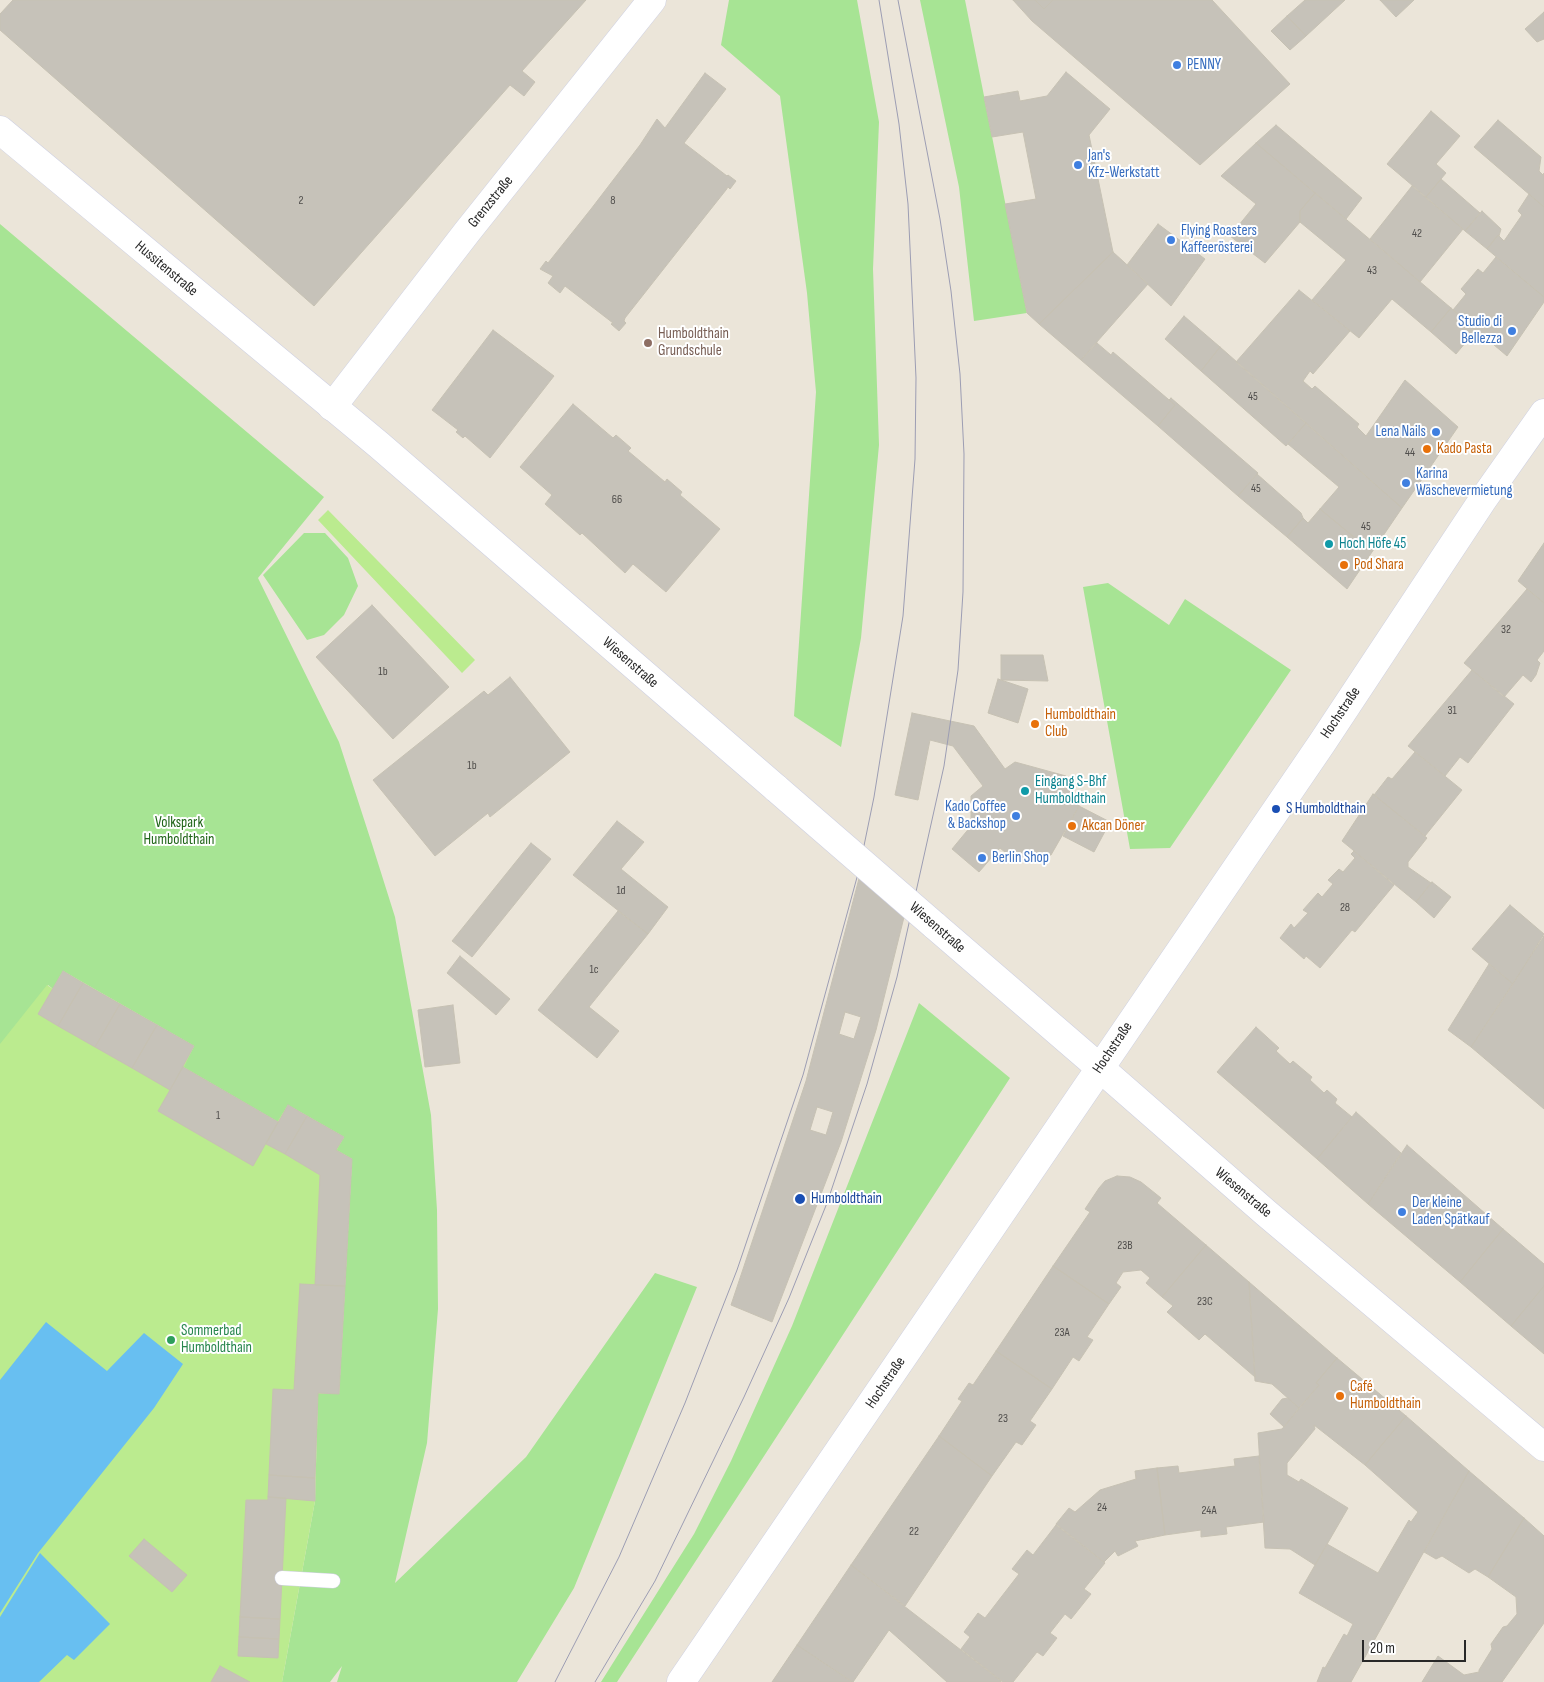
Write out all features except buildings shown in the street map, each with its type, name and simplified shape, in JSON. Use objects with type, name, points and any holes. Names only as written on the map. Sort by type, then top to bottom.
[{"type":"street","name":"Grenzstraße","points":[[332,407],[467,232],[652,0]]},
{"type":"street","name":"Hussitenstraße","points":[[0,130],[332,407]]},
{"type":"street","name":"Wiesenstraße","points":[[332,407],[379,445],[1266,1213],[1544,1447]]},
{"type":"street","name":"Hochstraße","points":[[681,1682],[1322,743],[1482,501],[1544,413]]},
{"type":"lane","points":[[282,1578],[333,1581]]},
{"type":"green space","points":[[729,0],[857,0],[879,122],[873,269],[879,445],[861,638],[841,747],[794,716],[816,392],[807,293],[780,96],[721,45]]},
{"type":"green space","points":[[920,0],[965,0],[1027,313],[974,321],[959,187]]},
{"type":"green space","name":"Volkspark Humboldthain","points":[[0,224],[324,497],[258,578],[339,742],[372,844],[395,917],[431,1115],[437,1210],[438,1309],[427,1443],[395,1583],[526,1457],[655,1273],[697,1287],[574,1588],[517,1682],[337,1682],[342,1666],[330,1682],[282,1682],[315,1501],[318,1393],[339,1394],[352,1159],[336,1150],[344,1137],[288,1105],[278,1122],[183,1067],[194,1046],[63,971],[53,989],[48,985],[0,1250]]},
{"type":"green space","points":[[328,510],[475,660],[462,673],[318,520]]},
{"type":"green space","points":[[304,533],[325,533],[348,558],[358,586],[344,615],[324,635],[307,640],[263,575]]},
{"type":"green space","points":[[1108,583],[1169,625],[1185,599],[1291,670],[1170,848],[1130,849],[1083,587]]},
{"type":"green space","name":"Sommerbad Humboldthain","points":[[63,971],[194,1046],[184,1067],[277,1122],[288,1105],[344,1137],[337,1150],[352,1159],[339,1394],[318,1394],[315,1501],[282,1682],[0,1682],[0,1044],[47,985],[53,989]]},
{"type":"green space","points":[[919,1003],[1010,1078],[617,1682],[601,1682],[694,1534],[731,1461],[792,1326]]},
{"type":"water","points":[[46,1322],[107,1371],[144,1333],[183,1364],[154,1408],[38,1553],[0,1613],[0,1380]]},
{"type":"water","points":[[40,1553],[110,1624],[74,1660],[67,1655],[39,1682],[0,1682],[0,1617]]},
{"type":"tram line","points":[[555,1682],[619,1557],[685,1403],[737,1270],[803,1075],[859,870],[874,797],[903,616],[915,459],[916,378],[908,204],[899,124],[879,0]]},
{"type":"tram line","points":[[595,1682],[655,1581],[744,1397],[789,1298],[827,1203],[867,1084],[897,977],[944,766],[958,670],[963,592],[964,454],[960,374],[951,291],[940,219],[898,0]]},
{"type":"place","name":"PENNY","points":[[1177,65]]},
{"type":"place","name":"Jan's Kfz-Werkstatt","points":[[1078,165]]},
{"type":"place","name":"Flying Roasters Kaffeerösterei","points":[[1171,240]]},
{"type":"place","name":"Studio di Bellezza","points":[[1512,331]]},
{"type":"place","name":"Humboldthain Grundschule","points":[[648,343]]},
{"type":"place","name":"Lena Nails","points":[[1436,432]]},
{"type":"place","name":"Kado Pasta","points":[[1427,449]]},
{"type":"place","name":"Karina Wäschevermietung","points":[[1406,483]]},
{"type":"place","name":"Hoch Höfe 45","points":[[1329,544]]},
{"type":"place","name":"Pod Shara","points":[[1344,565]]},
{"type":"place","name":"Humboldthain Club","points":[[1035,724]]},
{"type":"place","name":"Eingang S-Bhf Humboldthain","points":[[1025,791]]},
{"type":"place","name":"S Humboldthain","points":[[1276,809]]},
{"type":"place","name":"Kado Coffee & Backshop","points":[[1016,816]]},
{"type":"place","name":"Akcan Döner","points":[[1072,826]]},
{"type":"place","name":"Berlin Shop","points":[[982,858]]},
{"type":"place","name":"Humboldthain","points":[[800,1199]]},
{"type":"place","name":"Der kleine Laden Spätkauf","points":[[1402,1212]]},
{"type":"place","name":"Sommerbad Humboldthain","points":[[171,1340]]},
{"type":"place","name":"Café Humboldthain","points":[[1340,1396]]}]
